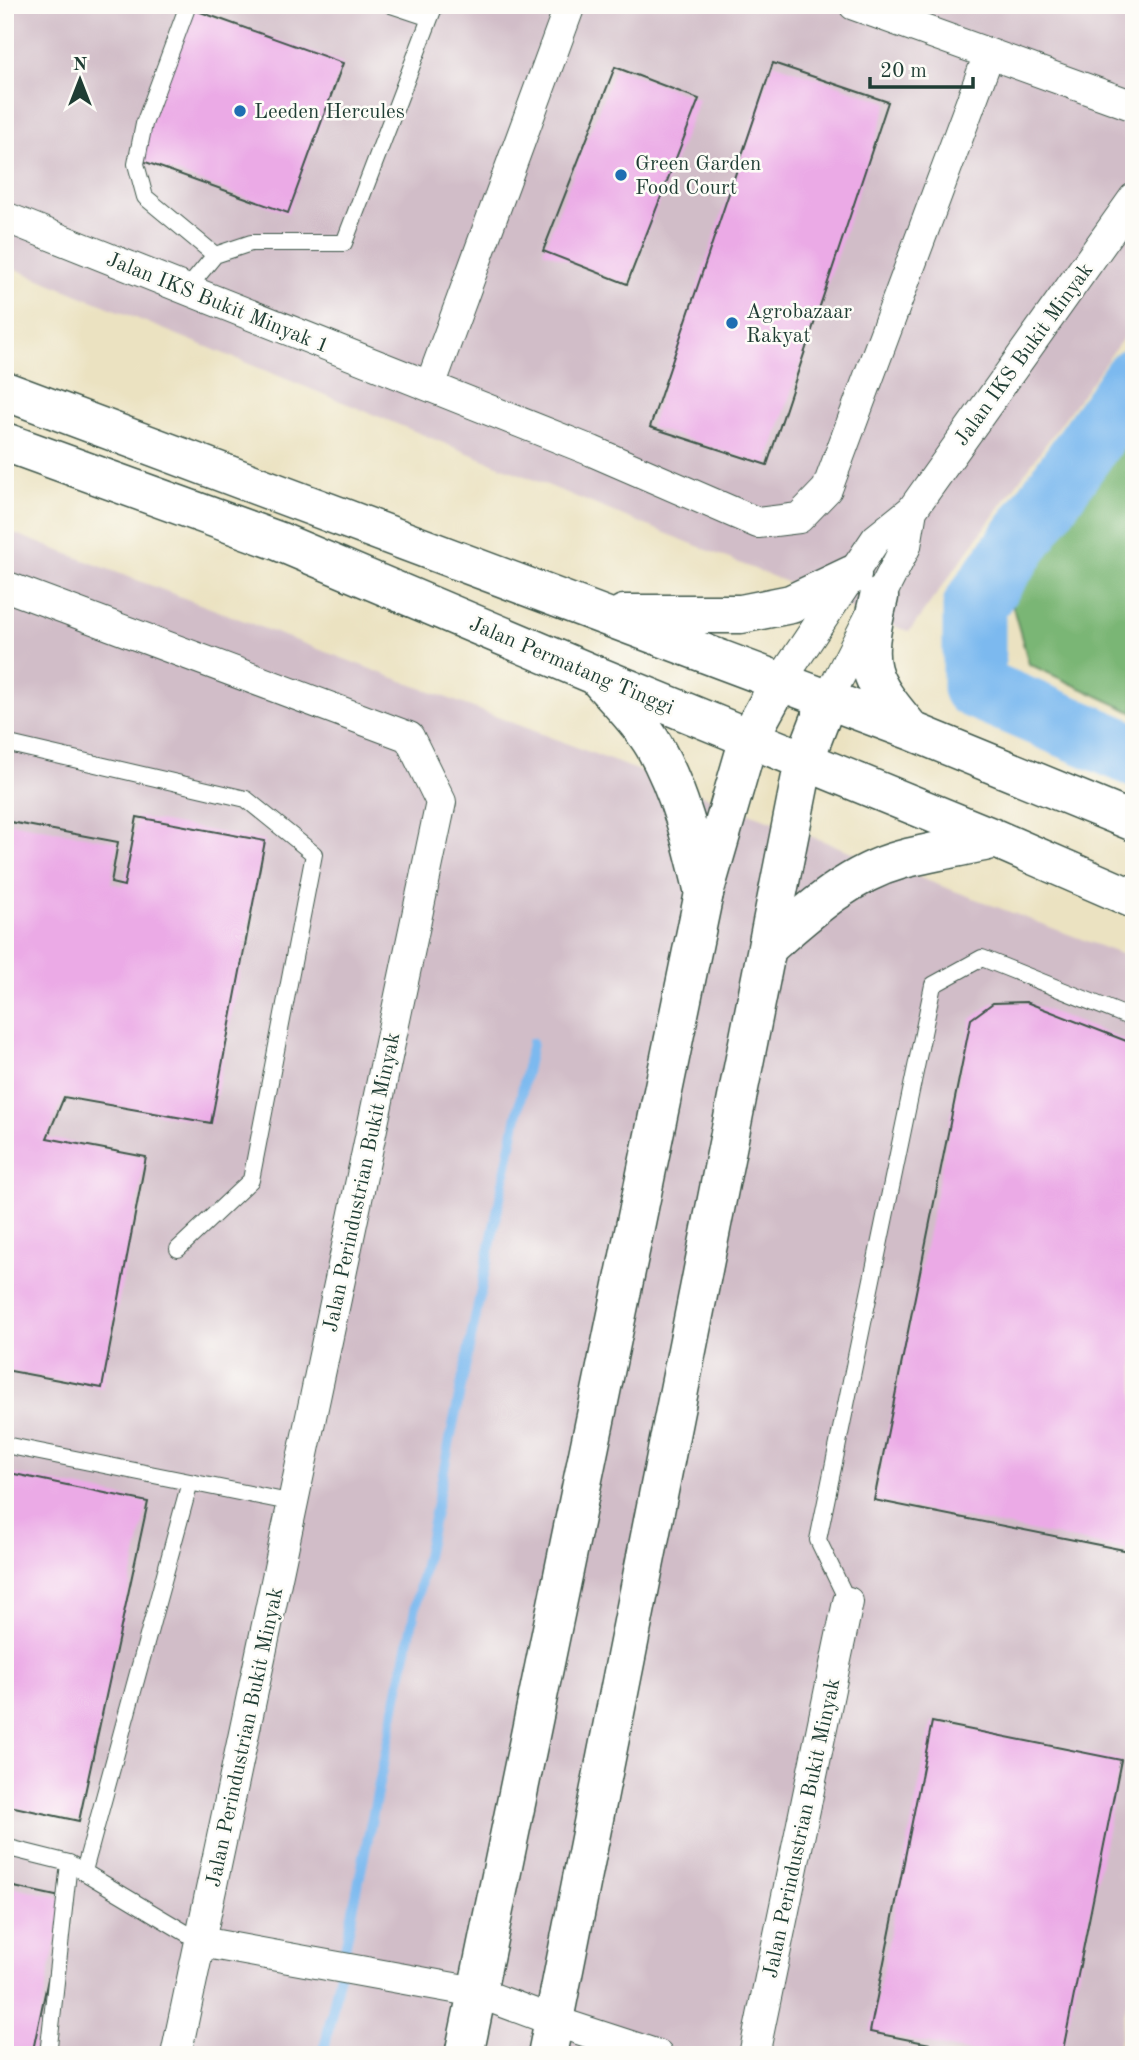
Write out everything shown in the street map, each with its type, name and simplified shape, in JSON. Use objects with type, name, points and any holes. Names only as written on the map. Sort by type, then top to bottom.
[{"type":"main road","points":[[5,391],[912,731],[1134,822]]},
{"type":"main road","name":"Jalan Permatang Tinggi","points":[[5,442],[278,541],[595,675],[996,839],[1134,899]]},
{"type":"main road","points":[[601,614],[741,614],[865,586],[872,675],[881,695],[912,731]]},
{"type":"main road","points":[[595,675],[653,743],[672,783],[687,825],[704,893]]},
{"type":"main road","points":[[464,2055],[704,893],[749,738],[780,681]]},
{"type":"main road","points":[[551,2038],[804,761],[828,699]]},
{"type":"main road","points":[[769,946],[819,902],[852,881],[898,860],[996,839]]},
{"type":"street","points":[[430,386],[570,5]]},
{"type":"street","points":[[854,5],[1134,106]]},
{"type":"street","name":"Jalan IKS Bukit Minyak 1","points":[[5,217],[430,386],[758,523],[799,518],[827,489],[989,54]]},
{"type":"street","name":"Jalan IKS Bukit Minyak","points":[[828,699],[865,586],[876,539],[912,510],[1134,198]]},
{"type":"street","name":"Jalan Perindustrian Bukit Minyak","points":[[5,586],[409,737],[440,802],[176,2055]]},
{"type":"street","name":"Jalan IKS Bukit Minyak","points":[[780,681],[865,586]]},
{"type":"street","name":"Jalan Perindustrian Bukit Minyak","points":[[754,2055],[848,1602]]},
{"type":"street","points":[[201,1942],[476,1992],[551,2038],[658,2055]]},
{"type":"lane","points":[[188,5],[144,124],[136,164],[145,197],[215,255]]},
{"type":"lane","points":[[187,289],[215,255],[251,243],[344,243],[432,12],[391,5]]},
{"type":"lane","points":[[5,743],[246,799],[314,854],[251,1180],[178,1249]]},
{"type":"lane","points":[[848,1602],[818,1540],[933,985],[982,958],[1134,1019]]},
{"type":"lane","points":[[5,1445],[293,1503]]},
{"type":"lane","points":[[48,2055],[76,1867],[190,1482]]},
{"type":"lane","points":[[5,1847],[76,1867],[201,1942]]},
{"type":"shaded area","points":[[5,5],[1134,5],[1134,323],[909,632],[5,265]]},
{"type":"shaded area","points":[[5,530],[1134,959],[1134,1961],[1117,2055],[5,2055]]},
{"type":"green space","points":[[1134,427],[1134,713],[1029,664],[1008,590]]},
{"type":"building","name":"Leeden Hercules","points":[[192,9],[343,63],[288,213],[137,159]]},
{"type":"building","points":[[773,63],[888,102],[767,465],[650,427]]},
{"type":"building","name":"Green Garden Food Court","points":[[615,67],[699,99],[627,284],[543,251]]},
{"type":"building","points":[[137,817],[265,841],[211,1123],[64,1097],[47,1138],[146,1157],[102,1388],[5,1370],[5,821],[118,842],[111,883],[124,886]]},
{"type":"building","points":[[1026,1002],[1134,1044],[1134,1552],[874,1500],[971,1019],[993,1003]]},
{"type":"building","points":[[5,1472],[148,1502],[79,1821],[5,1805]]},
{"type":"building","points":[[932,1722],[1121,1760],[1062,2055],[985,2055],[870,2032]]},
{"type":"building","points":[[5,1885],[65,1898],[32,2055],[5,2055]]},
{"type":"waterway","points":[[1134,379],[974,606],[974,687],[1134,755]]},
{"type":"waterway","points":[[323,2055],[532,1043]]},
{"type":"place","name":"Leeden Hercules","points":[[240,111]]},
{"type":"place","name":"Green Garden Food Court","points":[[621,175]]},
{"type":"place","name":"Agrobazaar Rakyat","points":[[732,323]]}]
